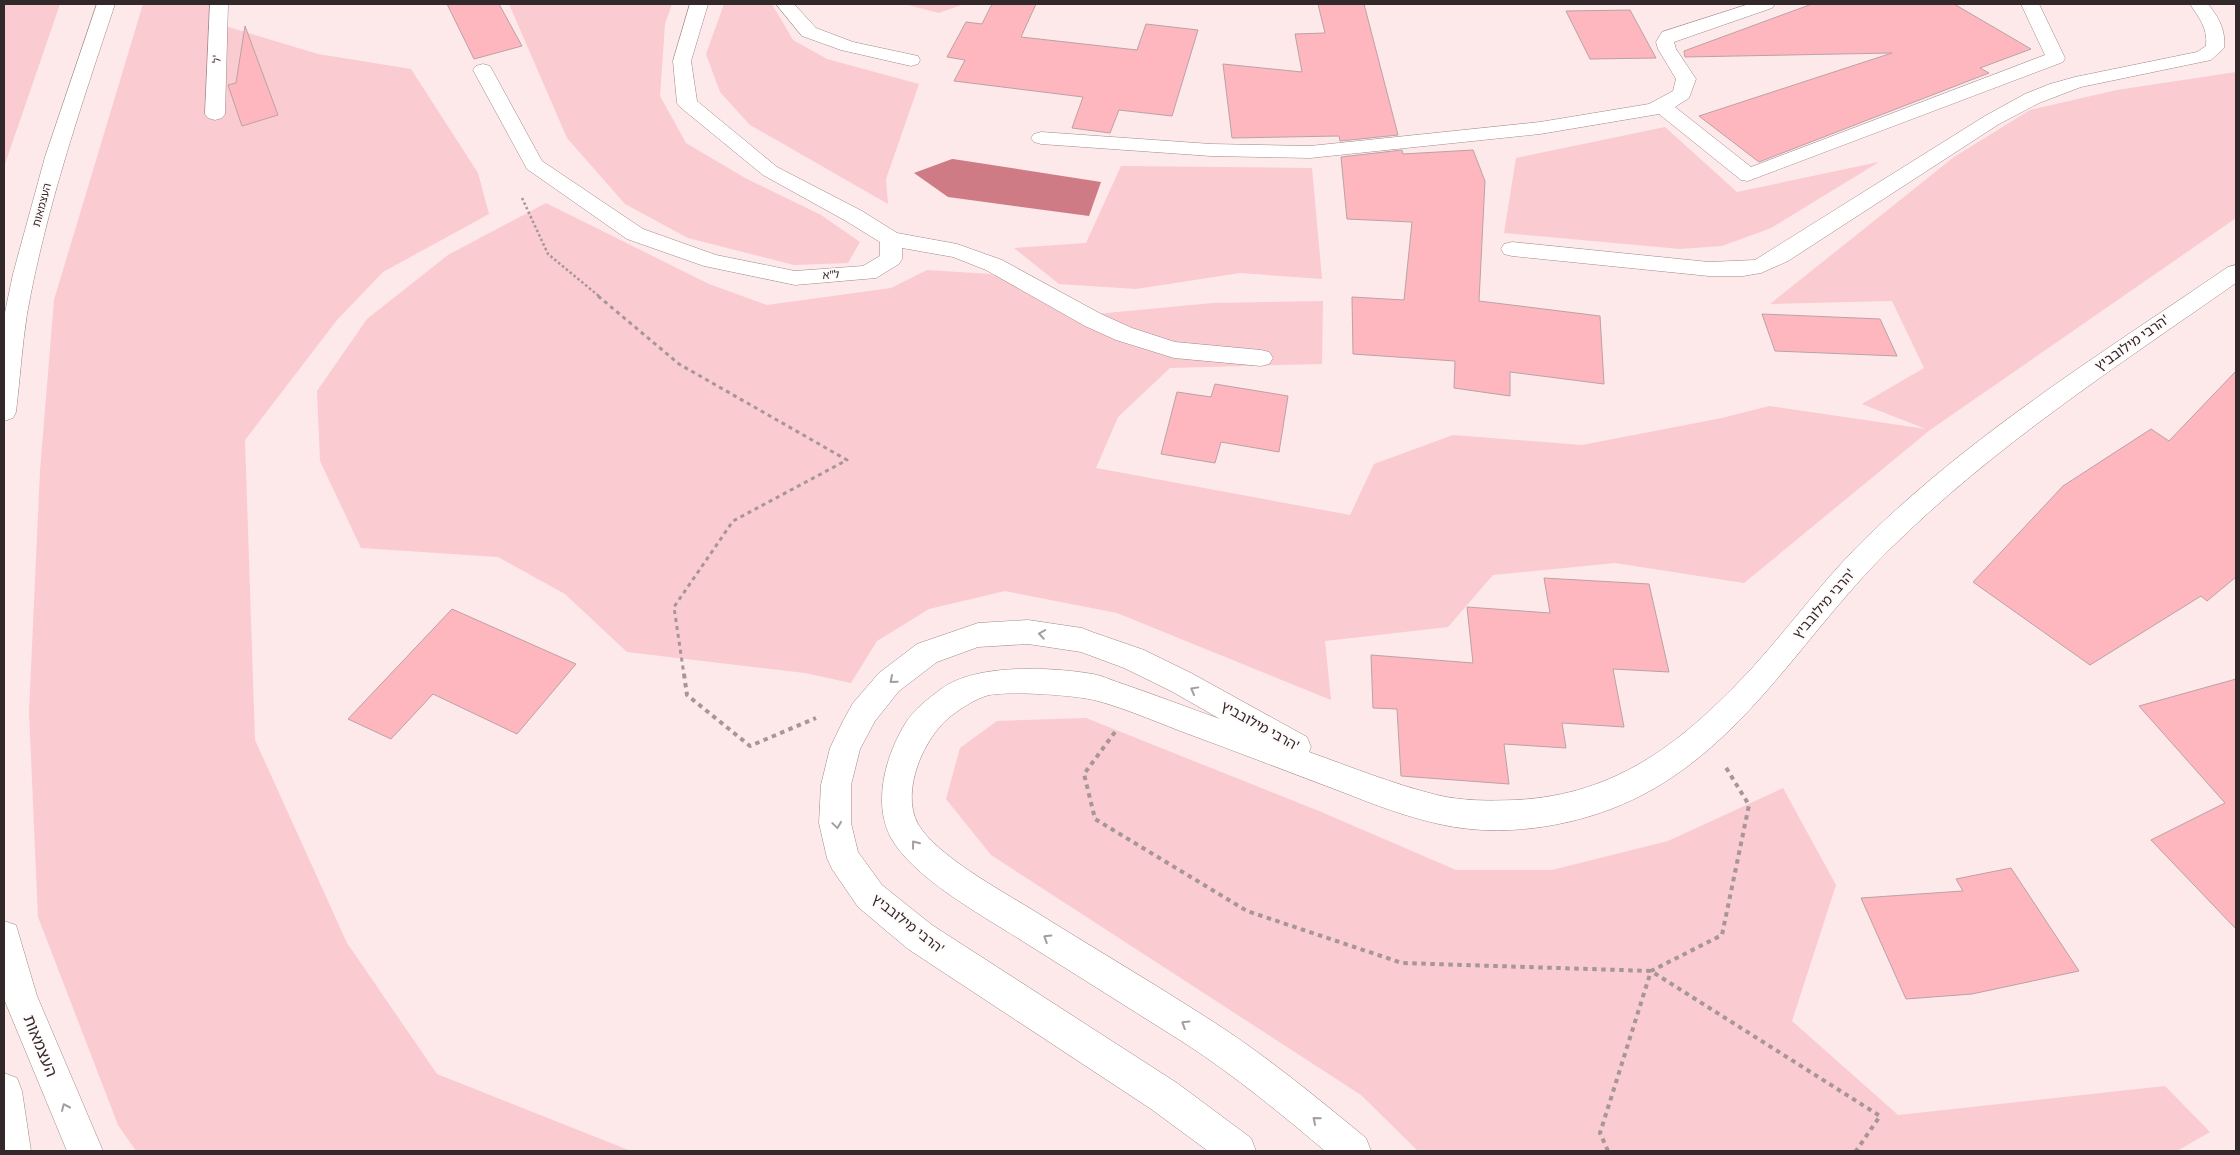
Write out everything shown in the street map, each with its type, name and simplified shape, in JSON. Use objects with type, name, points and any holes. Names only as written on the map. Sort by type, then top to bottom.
[{"type":"street","name":"העצמאות","points":[[4,412],[15,314],[34,236],[56,154],[106,4]]},
{"type":"street","name":"ל'","points":[[215,114],[219,4]]},
{"type":"street","points":[[699,4],[682,61],[687,103],[770,171],[854,216],[891,239],[957,251],[994,265],[1093,320],[1124,334],[1174,350],[1261,358]]},
{"type":"street","points":[[785,4],[809,32],[848,46],[910,60]]},
{"type":"street","points":[[1041,138],[1211,150],[1310,152],[1540,128],[1654,109],[1682,94],[1686,79],[1667,49],[1665,42],[1669,36],[1766,4]]},
{"type":"street","points":[[1662,106],[1748,175],[2056,58],[2030,4]]},
{"type":"street","points":[[1512,250],[1709,268],[1743,269],[1760,266],[1780,256],[2020,104],[2055,89],[2081,81],[2204,56],[2215,48],[2216,38],[2213,22],[2199,4]]},
{"type":"street","name":"ל\"א","points":[[483,70],[534,165],[635,234],[712,261],[795,278],[868,273],[891,259],[891,239]]},
{"type":"street","name":"הרבי מילובביץ'","points":[[1354,1151],[1284,1093],[1201,1034],[961,884],[921,851],[903,828],[898,809],[898,784],[904,759],[916,733],[931,714],[956,695],[988,683],[1022,681],[1094,687],[1374,790],[1439,810],[1488,816],[1544,813],[1605,797],[1653,774],[1705,735],[1764,675],[1818,608],[1877,544],[1941,486],[2017,424],[2236,272]]},
{"type":"street","name":"הרבי מילובביץ'","points":[[1238,1151],[1164,1096],[920,937],[870,896],[843,858],[835,822],[836,785],[846,748],[864,712],[889,682],[927,653],[978,635],[1028,632],[1082,640],[1134,659],[1182,682],[1374,790]]},
{"type":"street","name":"העצמאות","points":[[4,937],[20,997],[85,1151]]},
{"type":"street","points":[[4,1091],[13,1151]]},
{"type":"path","points":[[534,165],[516,186],[548,254],[679,364],[847,460],[733,521],[679,599],[674,607],[687,695],[750,746],[815,717],[854,730]]},
{"type":"path","points":[[1138,702],[1084,774],[1095,819],[1247,910],[1402,963],[1651,971],[1722,935],[1749,805],[1705,735]]},
{"type":"path","points":[[1608,1151],[1600,1133],[1651,971]]},
{"type":"path","points":[[1651,971],[1880,1116],[1856,1151]]},
{"type":"shaded area","points":[[4,4],[60,4],[4,167]]},
{"type":"shaded area","points":[[143,4],[214,4],[215,23],[318,54],[411,69],[478,173],[489,214],[383,272],[337,320],[245,440],[255,740],[347,943],[437,1074],[631,1151],[136,1151],[118,1125],[38,917],[29,712],[40,471],[54,300]]},
{"type":"shaded area","points":[[509,4],[672,4],[665,24],[660,96],[686,143],[745,178],[821,215],[860,242],[848,263],[794,265],[688,238],[625,204],[567,138]]},
{"type":"shaded area","points":[[724,4],[772,4],[793,40],[827,59],[919,84],[886,179],[888,204],[750,125],[720,92],[706,54]]},
{"type":"shaded area","points":[[904,4],[964,4],[939,13]]},
{"type":"shaded area","points":[[2236,72],[2236,218],[1930,430],[1744,583],[1615,563],[1493,575],[1448,627],[1325,641],[1331,700],[1117,613],[1005,591],[929,609],[877,641],[851,683],[805,673],[627,652],[565,594],[498,557],[361,548],[320,461],[317,391],[367,319],[448,255],[546,203],[709,284],[767,305],[891,288],[927,270],[990,274],[1096,314],[1213,303],[1323,301],[1322,364],[1170,368],[1118,417],[1096,468],[1350,515],[1374,464],[1453,435],[1582,445],[1722,418],[1769,406],[1926,429],[1862,404],[1924,368],[1892,301],[1770,304],[1954,157],[2030,110],[2117,90]]},
{"type":"shaded area","points":[[1665,127],[1737,192],[1879,162],[1771,228],[1722,246],[1680,249],[1504,233],[1516,158]]},
{"type":"shaded area","points":[[952,159],[1101,182],[1089,216],[948,197],[914,173]]},
{"type":"shaded area","points":[[1121,166],[1312,168],[1322,279],[1240,273],[1136,289],[1059,284],[1014,248],[1086,243]]},
{"type":"shaded area","points":[[1086,718],[1319,811],[1456,870],[1552,870],[1668,841],[1783,788],[1836,885],[1792,1021],[1898,1115],[2165,1086],[2210,1132],[2177,1151],[1418,1151],[1361,1095],[991,855],[946,799],[960,748],[997,721]]},
{"type":"building","points":[[447,4],[499,4],[522,46],[474,59]]},
{"type":"building","points":[[992,4],[1036,4],[1021,37],[1137,50],[1146,24],[1198,30],[1172,116],[1119,110],[1110,133],[1072,128],[1083,97],[954,81],[965,60],[947,57],[966,22],[982,24]]},
{"type":"building","points":[[1318,4],[1364,4],[1398,135],[1340,141],[1339,136],[1232,138],[1223,64],[1302,72],[1295,34],[1325,33]]},
{"type":"building","points":[[1812,4],[1954,4],[2031,49],[1980,68],[1989,73],[1759,162],[1699,116],[1892,53],[1685,57],[1684,51]]},
{"type":"building","points":[[1630,10],[1656,58],[1590,59],[1566,11]]},
{"type":"building","points":[[245,26],[278,115],[242,126],[228,85],[236,83]]},
{"type":"building","points":[[1402,150],[1403,154],[1473,150],[1485,181],[1479,301],[1600,316],[1604,384],[1510,372],[1510,396],[1454,388],[1455,361],[1353,354],[1352,297],[1404,300],[1412,222],[1347,219],[1341,157]]},
{"type":"building","points":[[1762,314],[1880,319],[1897,356],[1775,351]]},
{"type":"building","points":[[2236,371],[2236,577],[2207,601],[2201,596],[2090,665],[1973,582],[2063,486],[2151,429],[2169,441]]},
{"type":"building","points":[[1215,384],[1288,396],[1279,452],[1221,442],[1215,463],[1161,454],[1177,392],[1211,397]]},
{"type":"building","points":[[1544,578],[1649,584],[1669,672],[1613,669],[1624,727],[1562,723],[1566,748],[1504,744],[1509,784],[1401,776],[1397,709],[1373,708],[1371,655],[1473,663],[1467,607],[1550,613]]},
{"type":"building","points":[[452,609],[576,664],[517,734],[433,694],[391,739],[348,719]]},
{"type":"building","points":[[2236,679],[2236,929],[2151,840],[2225,803],[2139,706]]},
{"type":"building","points":[[2011,868],[2079,971],[1972,994],[1906,999],[1861,898],[1963,891],[1956,879]]}]
